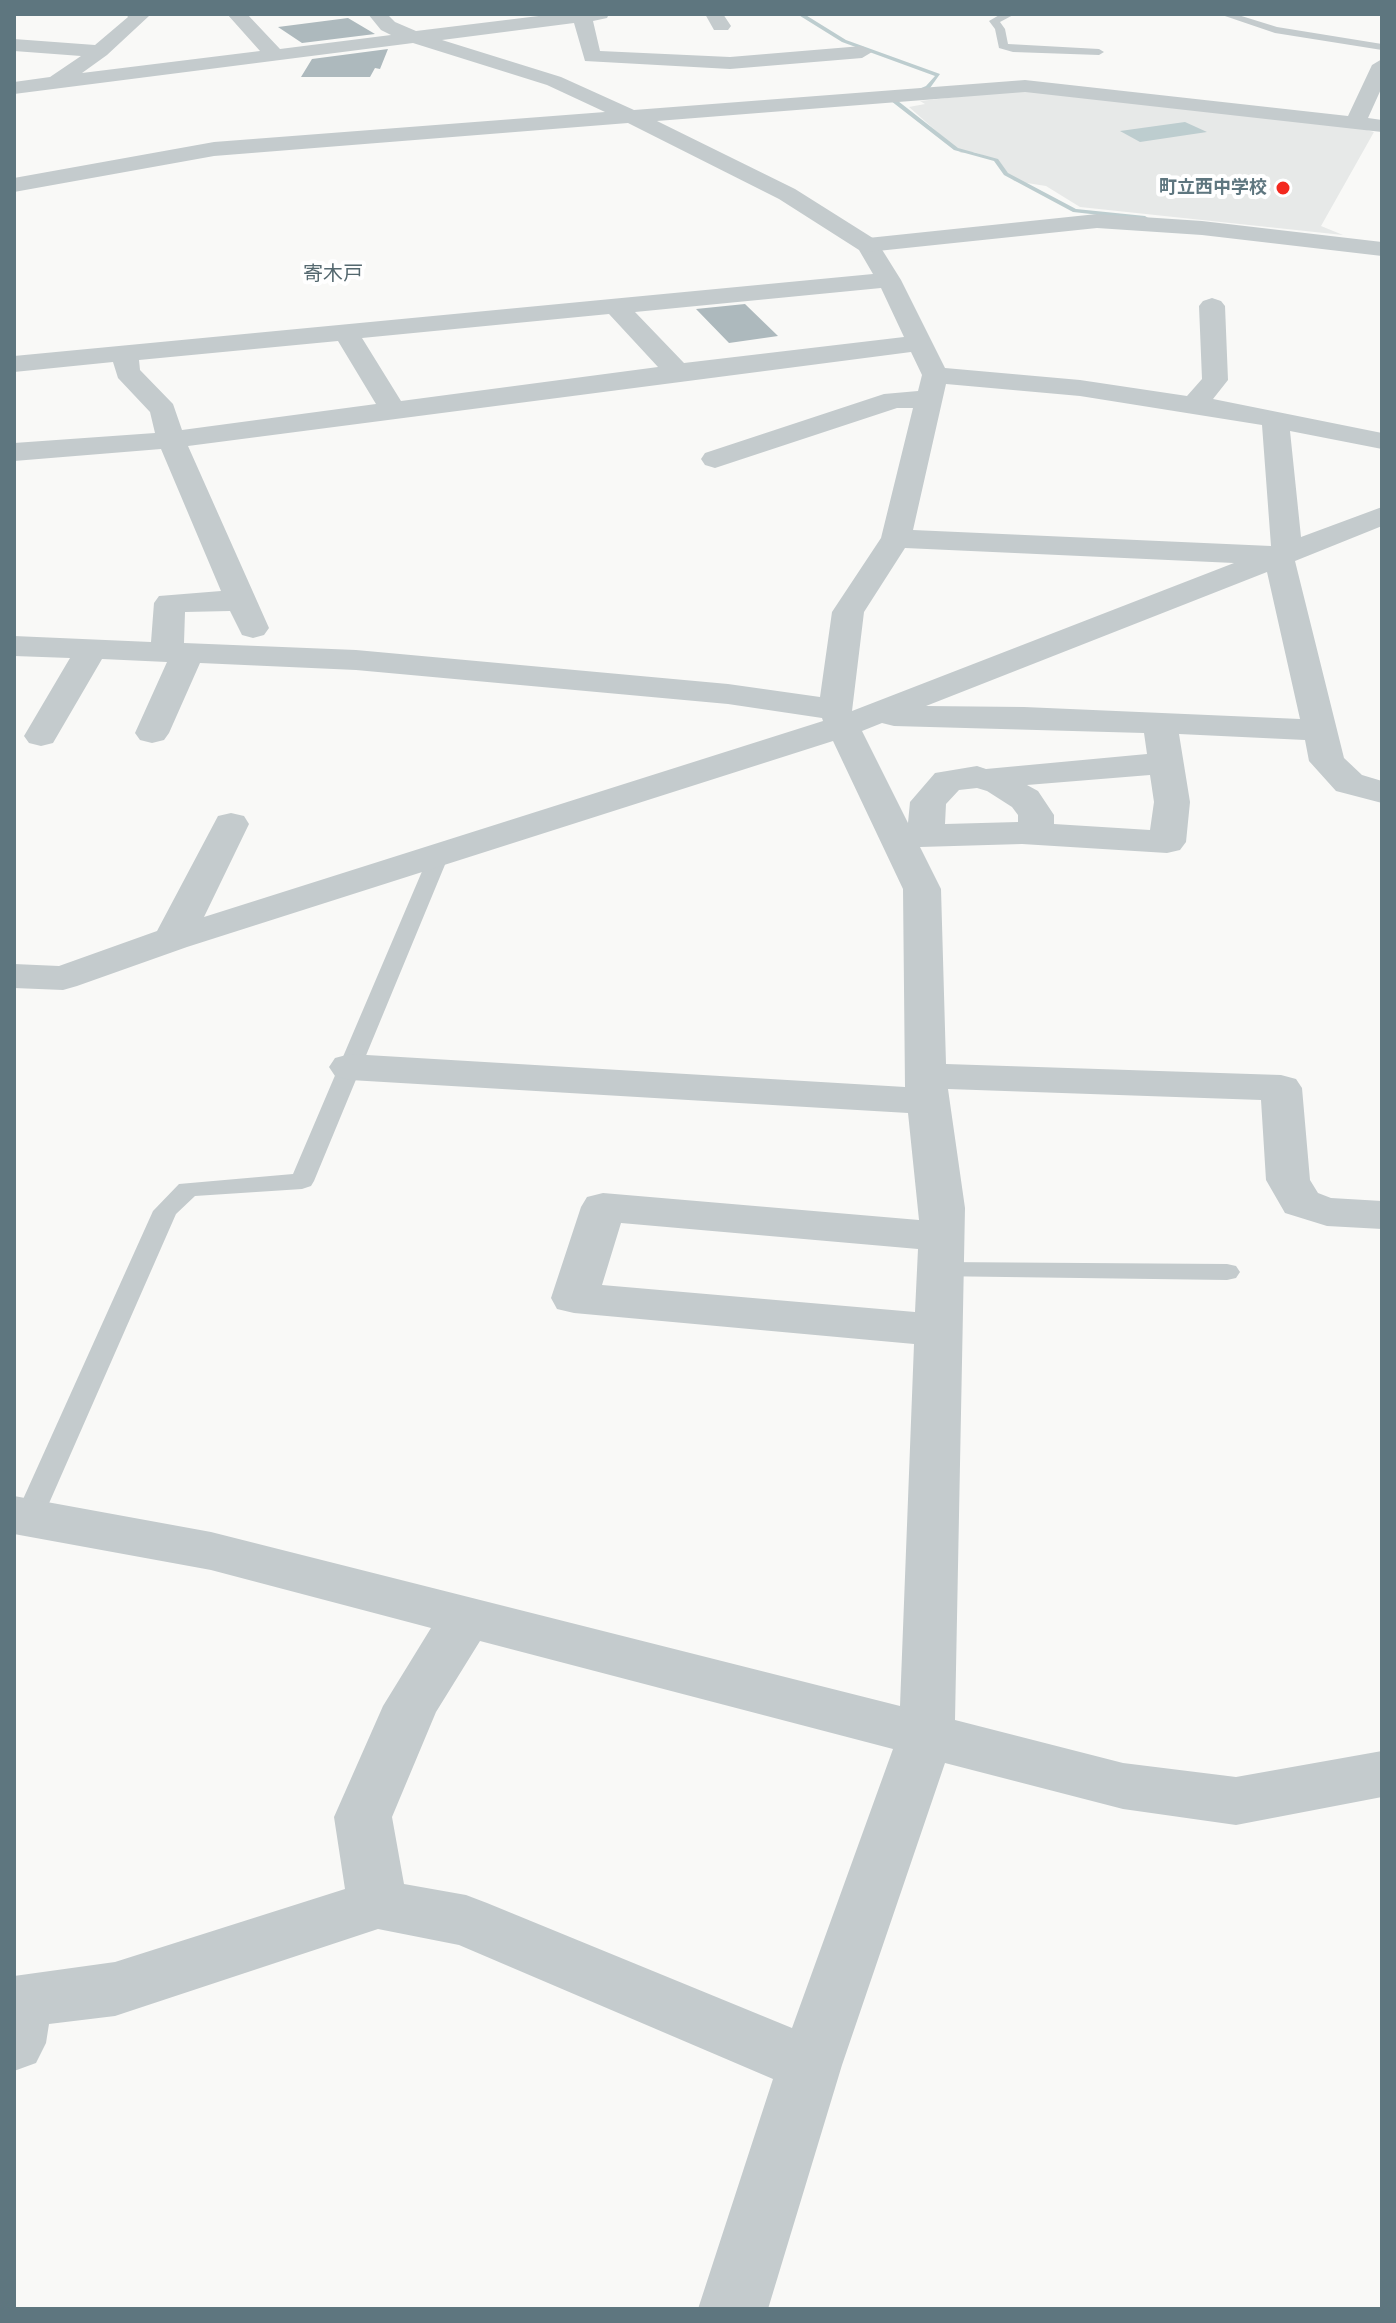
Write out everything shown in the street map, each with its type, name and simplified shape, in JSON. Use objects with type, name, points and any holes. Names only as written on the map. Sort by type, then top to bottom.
[{"type":"street","points":[[57,82],[100,51],[140,16],[135,14]]},
{"type":"street","points":[[236,14],[275,55]]},
{"type":"street","points":[[377,14],[388,26],[413,37],[554,81],[630,116],[787,194],[868,245],[920,343],[933,387],[896,538],[848,612],[849,717],[912,837],[922,889],[927,1089],[942,1208],[927,1733],[810,2065],[733,2309]]},
{"type":"street","points":[[14,88],[591,15],[592,57],[730,63],[862,52]]},
{"type":"street","points":[[14,45],[100,51]]},
{"type":"street","points":[[1355,123],[1382,65]]},
{"type":"street","points":[[14,185],[214,149],[1025,86],[1382,126]]},
{"type":"street","points":[[868,245],[1097,221],[1202,228],[1382,249]]},
{"type":"street","points":[[14,364],[889,280]]},
{"type":"street","points":[[615,306],[678,372]]},
{"type":"street","points":[[1194,405],[1215,380],[1212,306]]},
{"type":"street","points":[[345,331],[394,411]]},
{"type":"street","points":[[14,452],[171,440],[920,343]]},
{"type":"street","points":[[125,353],[127,372],[163,410],[171,440],[265,656]]},
{"type":"street","points":[[715,459],[933,387],[1080,388],[1275,419],[1382,441]]},
{"type":"street","points":[[1275,419],[1283,554],[1327,761],[1349,783],[1382,792]]},
{"type":"street","points":[[14,976],[63,978],[173,939],[439,855],[849,717],[1382,516]]},
{"type":"street","points":[[896,538],[1283,554]]},
{"type":"street","points":[[152,733],[177,652],[170,603],[229,600],[243,605]]},
{"type":"street","points":[[14,646],[356,660],[728,694],[849,717],[1024,717],[1320,730]]},
{"type":"street","points":[[41,736],[92,649]]},
{"type":"street","points":[[912,837],[1031,834],[1167,842],[1172,802],[1160,723]]},
{"type":"street","points":[[987,779],[1070,769],[1166,763]]},
{"type":"street","points":[[912,837],[928,802],[948,781],[977,777],[1000,783],[1025,799],[1036,815],[1036,828],[1031,834]]},
{"type":"street","points":[[173,939],[231,824]]},
{"type":"street","points":[[350,1067],[927,1089],[1281,1088],[1288,1180],[1301,1203],[1327,1212],[1382,1215]]},
{"type":"street","points":[[939,1330],[574,1298],[603,1207],[941,1253]]},
{"type":"street","points":[[22,1516],[211,1551],[927,1733],[1123,1786],[1236,1801],[1382,1774]]},
{"type":"street","points":[[378,1904],[363,1817],[411,1706],[467,1616]]},
{"type":"street","points":[[14,2043],[22,2000],[115,1989],[378,1904],[466,1921],[810,2065]]},
{"type":"lane","points":[[1010,14],[994,21],[1000,29],[1003,46],[1099,52]]},
{"type":"lane","points":[[1224,14],[1275,30],[1382,47]]},
{"type":"lane","points":[[22,1516],[165,1211],[188,1189],[302,1181],[439,855]]},
{"type":"lane","points":[[941,1253],[1227,1272]]},
{"type":"shaded area","points":[[1030,89],[1374,132],[1321,226],[1343,235],[1080,207],[1046,186],[1014,181],[998,161],[974,152],[961,153],[909,107],[925,104],[920,101]]},
{"type":"shaded area","points":[[1185,122],[1207,132],[1140,142],[1120,131]]},
{"type":"building","points":[[348,18],[375,34],[302,43],[278,27]]},
{"type":"building","points":[[388,49],[380,69],[375,68],[370,77],[301,77],[312,59]]},
{"type":"building","points":[[745,304],[778,336],[729,343],[696,309]]},
{"type":"waterway","points":[[800,14],[844,41],[938,75],[928,87],[894,101],[956,149],[996,160],[1006,174],[1075,211],[1145,218]]},
{"type":"place","name":"町立西中学校","points":[[1283,188]]},
{"type":"district","name":"寄木戸","points":[[333,274]]}]
